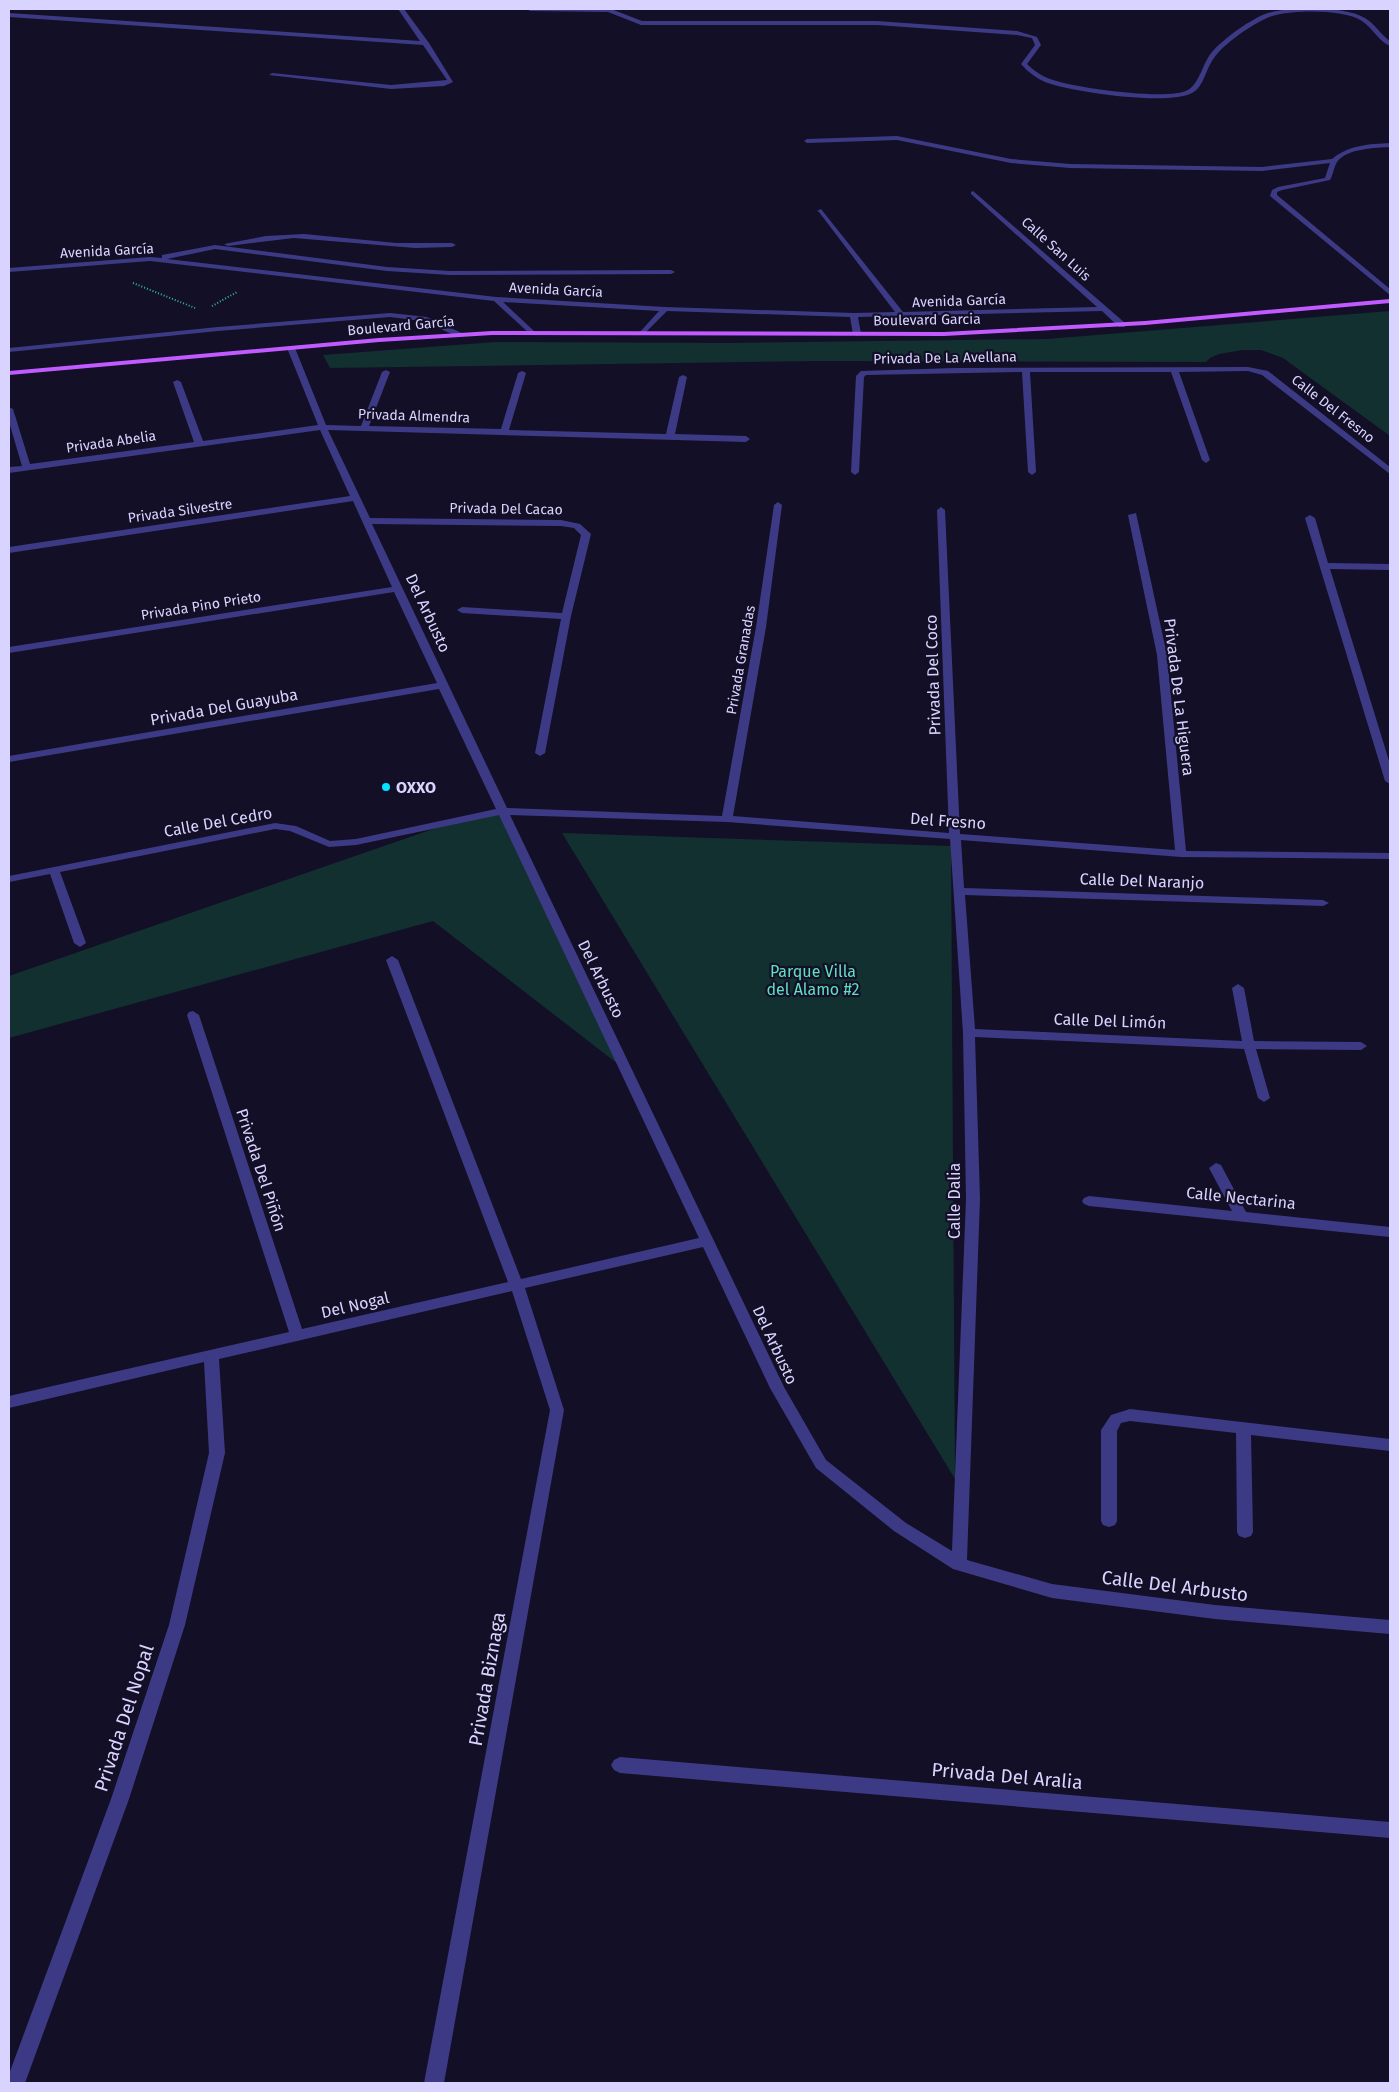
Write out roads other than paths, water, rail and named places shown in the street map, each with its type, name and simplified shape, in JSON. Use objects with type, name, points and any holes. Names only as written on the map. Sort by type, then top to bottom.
[{"type":"main road","name":"Boulevard Garcia","points":[[462,335],[531,333],[944,334],[1122,325],[1390,301]]},
{"type":"main road","name":"Boulevard García","points":[[9,373],[462,335]]},
{"type":"street","points":[[272,75],[391,87],[444,84],[451,81],[401,9]]},
{"type":"street","points":[[530,9],[609,10],[641,23],[877,24],[1017,33],[1034,37],[1038,45],[1024,64],[1032,74],[1067,86],[1160,97],[1179,95],[1191,91],[1215,52],[1268,16],[1281,12],[1346,14],[1360,17],[1390,44]]},
{"type":"street","points":[[9,15],[426,43]]},
{"type":"street","points":[[807,142],[897,138],[928,142],[1011,161],[1070,166],[1262,169],[1334,161],[1351,150],[1390,145]]},
{"type":"street","points":[[1334,161],[1328,179],[1280,188],[1274,191],[1273,196],[1390,294]]},
{"type":"street","name":"Calle San Luis","points":[[973,193],[1122,325]]},
{"type":"street","points":[[821,212],[902,315]]},
{"type":"street","points":[[150,260],[216,246],[269,238],[303,236],[403,247],[452,246]]},
{"type":"street","points":[[216,246],[387,269],[450,273],[671,272]]},
{"type":"street","name":"Avenida García","points":[[9,270],[150,260],[496,299],[665,309],[902,315],[1104,309]]},
{"type":"street","points":[[496,299],[531,333]]},
{"type":"street","points":[[643,333],[665,309]]},
{"type":"street","points":[[854,315],[856,334]]},
{"type":"street","name":"Boulevard García","points":[[9,350],[218,329],[390,316],[424,319],[462,335]]},
{"type":"street","name":"Del Arbusto","points":[[291,348],[323,426],[398,589],[776,1388],[821,1464],[900,1527],[959,1564]]},
{"type":"street","name":"Privada De La Avellana","points":[[855,472],[860,376],[871,371],[1257,370]]},
{"type":"street","name":"Calle Del Fresno","points":[[1257,370],[1265,373],[1390,471]]},
{"type":"street","name":"Privada De La Avellana","points":[[1026,371],[1032,472]]},
{"type":"street","points":[[1174,371],[1206,460]]},
{"type":"street","points":[[364,428],[386,372]]},
{"type":"street","points":[[504,432],[522,372]]},
{"type":"street","points":[[670,437],[683,376]]},
{"type":"street","points":[[178,382],[199,443]]},
{"type":"street","points":[[9,409],[27,468]]},
{"type":"street","name":"Privada Almendra","points":[[323,426],[746,439]]},
{"type":"street","name":"Privada Abelia","points":[[9,470],[323,426]]},
{"type":"street","name":"Privada Silvestre","points":[[9,550],[356,498]]},
{"type":"street","name":"Privada Granadas","points":[[727,819],[761,626],[778,505]]},
{"type":"street","name":"Privada Del Coco","points":[[941,510],[955,838]]},
{"type":"street","name":"Privada De La Higuera","points":[[1134,516],[1162,655],[1181,854]]},
{"type":"street","points":[[1310,518],[1390,781]]},
{"type":"street","name":"Privada Del Cacao","points":[[367,521],[561,523],[577,526],[586,534],[566,616],[540,753]]},
{"type":"street","points":[[1324,566],[1390,567]]},
{"type":"street","name":"Privada Pino Prieto","points":[[9,650],[398,589]]},
{"type":"street","points":[[462,610],[566,616]]},
{"type":"street","name":"Privada Del Guayuba","points":[[9,759],[444,685]]},
{"type":"street","name":"Del Fresno","points":[[503,811],[727,819],[1181,854],[1390,856]]},
{"type":"street","name":"Calle Del Cedro","points":[[9,879],[275,826],[292,828],[309,837],[329,844],[347,843],[503,811]]},
{"type":"street","name":"Calle Dalia","points":[[955,838],[969,1033],[973,1199],[959,1564]]},
{"type":"street","points":[[54,870],[80,943]]},
{"type":"street","name":"Calle Del Naranjo","points":[[960,891],[1323,903]]},
{"type":"street","name":"Privada Biznaga","points":[[392,960],[517,1286],[557,1410],[434,2083]]},
{"type":"street","points":[[1238,988],[1249,1045],[1264,1098]]},
{"type":"street","name":"Privada Del Piñón","points":[[193,1015],[297,1336]]},
{"type":"street","name":"Calle Del Limón","points":[[969,1033],[1249,1045],[1361,1046]]},
{"type":"street","points":[[1216,1168],[1241,1215]]},
{"type":"street","name":"Calle Nectarina","points":[[1089,1201],[1241,1215],[1390,1232]]},
{"type":"street","name":"Del Nogal","points":[[9,1402],[708,1241]]},
{"type":"street","name":"Privada Del Nopal","points":[[15,2083],[120,1799],[177,1625],[217,1453],[212,1354]]},
{"type":"street","points":[[1109,1521],[1109,1430],[1116,1419],[1130,1415],[1390,1445]]},
{"type":"street","points":[[1244,1428],[1245,1532]]},
{"type":"street","name":"Calle Del Arbusto","points":[[959,1564],[1052,1591],[1215,1612],[1390,1627]]},
{"type":"street","name":"Privada Del Aralia","points":[[620,1765],[1390,1830]]},
{"type":"place","name":"OXXO","points":[[386,787]]},
{"type":"park label","name":"Parque Villa del Alamo #2","points":[[813,980]]}]
